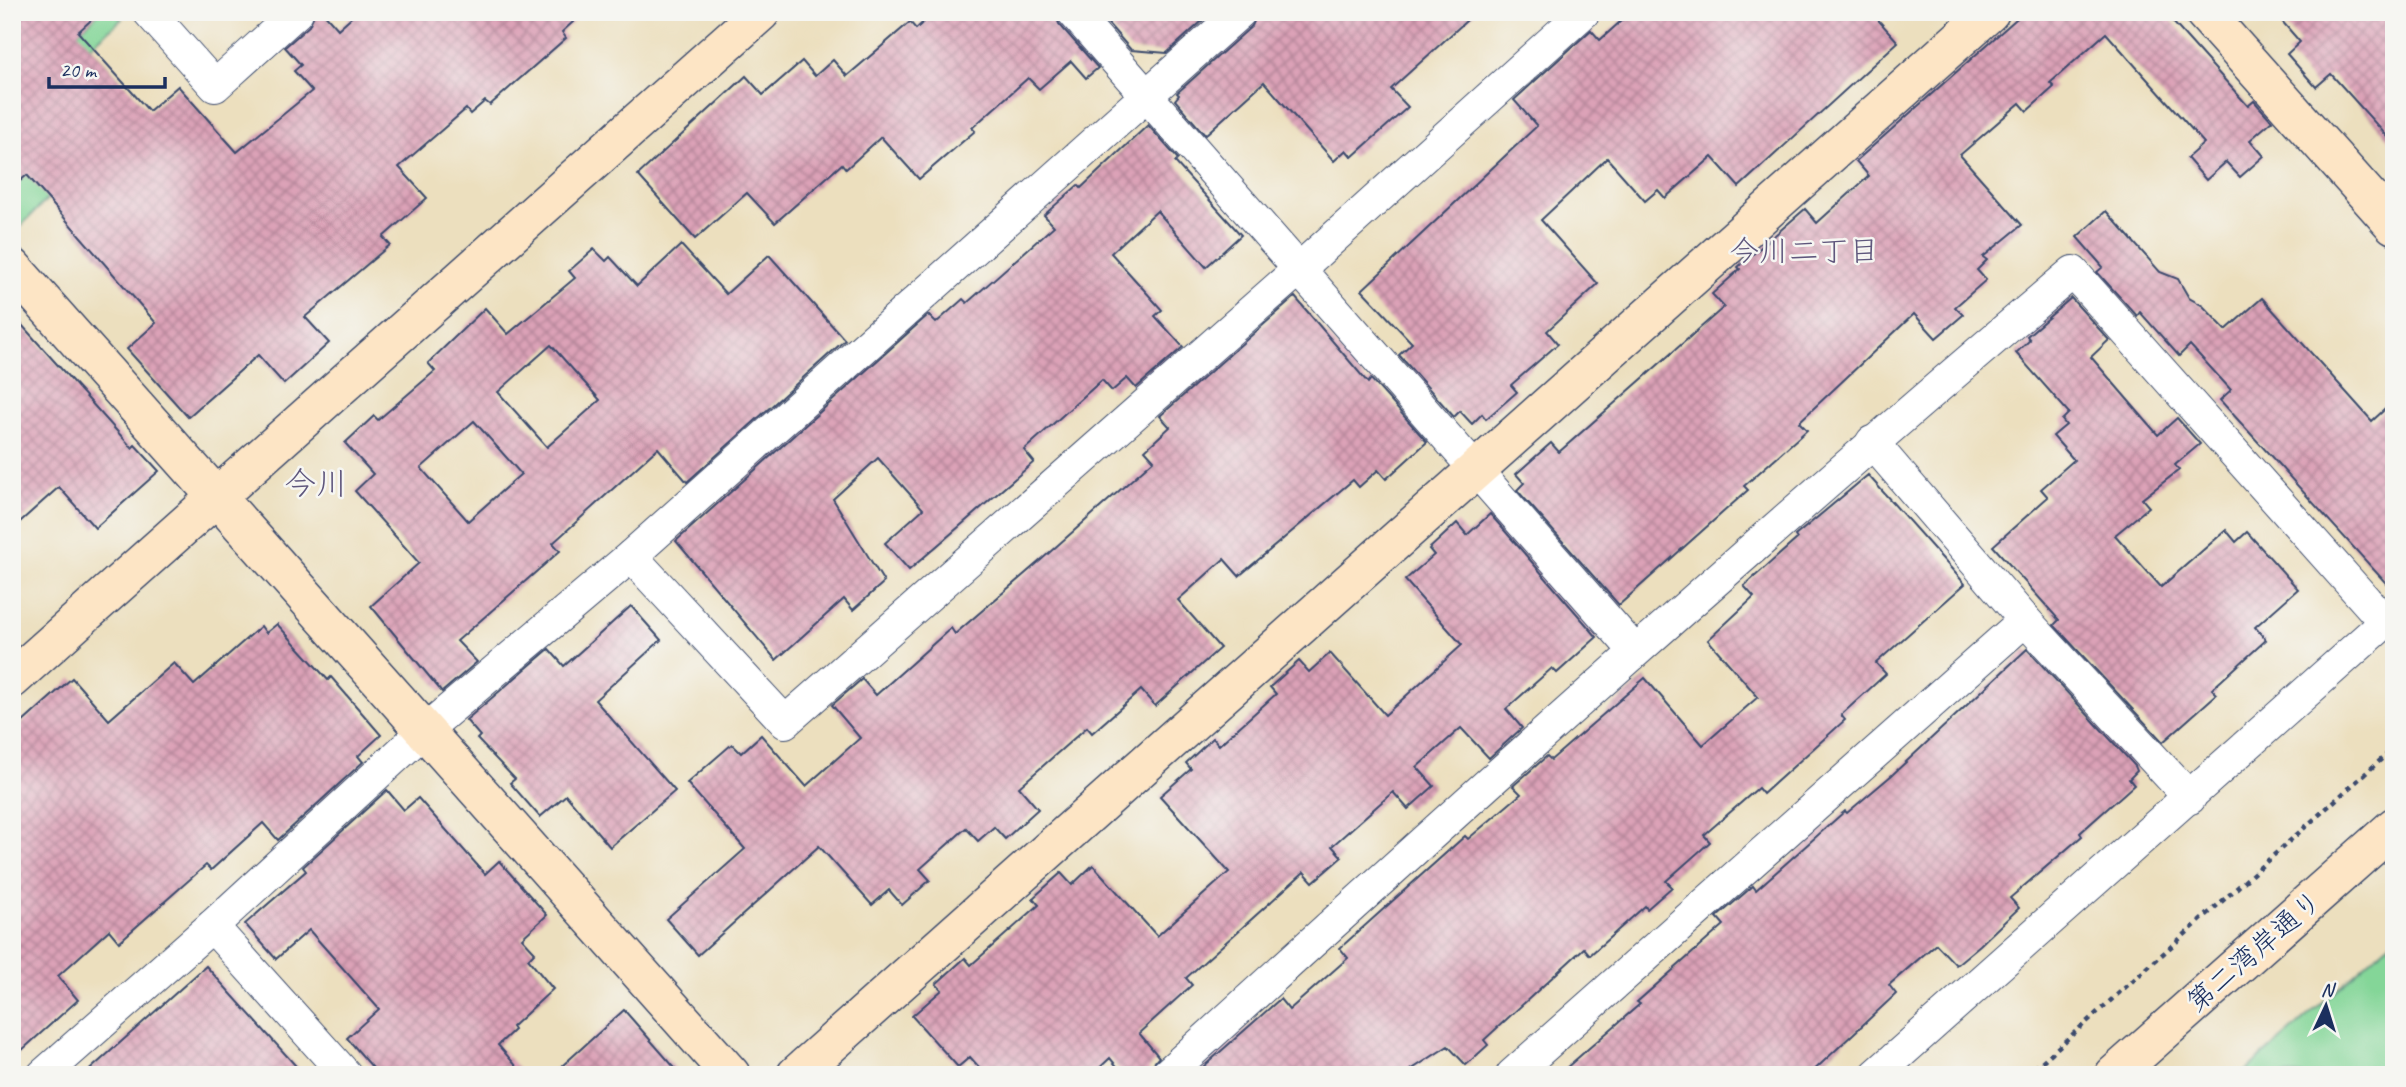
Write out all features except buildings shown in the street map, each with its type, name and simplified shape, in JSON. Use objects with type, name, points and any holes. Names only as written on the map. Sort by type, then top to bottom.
[{"type":"street","points":[[149,12],[215,86],[297,12]]},
{"type":"street","points":[[12,679],[761,12]]},
{"type":"street","points":[[1073,12],[1634,650]]},
{"type":"street","points":[[43,1075],[212,926],[425,730],[631,556],[1240,12]]},
{"type":"street","points":[[631,556],[785,722],[1298,270],[1584,12]]},
{"type":"street","points":[[796,1075],[1990,12]]},
{"type":"street","points":[[2204,12],[2394,225]]},
{"type":"street","points":[[13,269],[218,495],[731,1075]]},
{"type":"street","points":[[1166,1075],[1634,650],[1872,442],[2073,272],[2389,618],[1876,1075]]},
{"type":"street","points":[[1872,442],[2025,620],[2190,797]]},
{"type":"street","points":[[1512,1075],[2025,620]]},
{"type":"street","name":"第二湾岸通り","points":[[2114,1075],[2394,827]]},
{"type":"street","points":[[212,926],[346,1075]]},
{"type":"path","points":[[2027,1075],[2394,748]]},
{"type":"green space","points":[[100,12],[115,12],[122,19],[43,87],[31,74]]},
{"type":"green space","points":[[48,156],[67,179],[13,234],[12,178]]},
{"type":"green space","points":[[2394,939],[2394,1075],[2241,1075]]},
{"type":"district","name":"今川二丁目","points":[[1804,251]]},
{"type":"district","name":"今川","points":[[316,483]]}]
